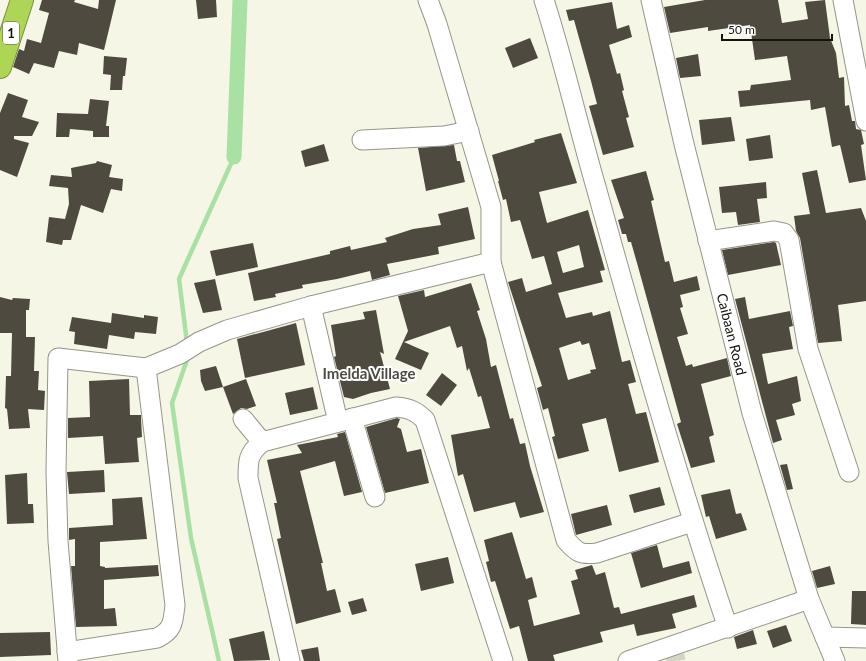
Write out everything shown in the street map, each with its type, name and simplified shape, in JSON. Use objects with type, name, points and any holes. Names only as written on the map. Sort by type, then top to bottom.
[{"type":"highway","name":"1","points":[[0,67],[22,0]]},
{"type":"street","points":[[428,0],[437,24],[491,207],[491,262],[566,540],[575,551],[586,555],[597,553],[692,522]]},
{"type":"street","points":[[544,0],[555,34],[595,186],[692,522],[728,628]]},
{"type":"street","name":"Caibaan Road","points":[[651,0],[708,241],[752,414],[809,599],[835,661]]},
{"type":"street","points":[[843,0],[866,117]]},
{"type":"street","points":[[362,140],[444,136],[469,131]]},
{"type":"street","points":[[708,241],[774,231],[784,233],[789,240],[808,349],[849,472]]},
{"type":"street","points":[[146,368],[175,605],[174,621],[168,632],[157,638],[68,657],[58,541],[56,472],[58,358],[146,368],[180,354],[199,342],[227,330],[311,306],[491,262]]},
{"type":"street","points":[[311,306],[345,420],[375,497]]},
{"type":"street","points":[[290,661],[248,478],[248,461],[253,450],[262,442],[396,407],[409,408],[417,412],[425,420],[503,661]]},
{"type":"street","points":[[243,419],[262,442]]},
{"type":"street","points":[[628,661],[673,650],[728,628],[809,599]]},
{"type":"street","points":[[824,637],[866,638]]},
{"type":"building","points":[[42,0],[75,0],[74,2],[98,9],[99,0],[116,0],[104,50],[79,43],[77,55],[59,51],[54,68],[34,63],[29,74],[13,67],[19,49],[24,51],[27,39],[41,43],[49,13],[39,10]]},
{"type":"building","points":[[196,0],[216,0],[217,17],[198,19]]},
{"type":"building","points":[[705,0],[778,0],[782,23],[808,19],[805,2],[825,0],[830,38],[836,53],[839,78],[844,77],[845,106],[849,105],[852,121],[855,121],[856,129],[861,130],[864,144],[861,145],[866,180],[849,183],[840,145],[832,147],[825,107],[811,110],[810,100],[740,107],[738,91],[750,90],[751,85],[791,80],[787,56],[755,60],[750,25],[708,31],[708,27],[670,33],[664,7]]},
{"type":"building","points":[[612,2],[617,29],[629,25],[632,37],[609,45],[617,74],[620,73],[624,90],[622,91],[629,117],[626,118],[634,147],[603,155],[589,106],[597,104],[574,20],[569,21],[566,10]]},
{"type":"building","points":[[530,38],[538,58],[513,68],[505,48]]},
{"type":"building","points":[[698,54],[701,76],[680,78],[676,58]]},
{"type":"building","points":[[104,56],[127,58],[122,90],[110,90],[111,75],[103,74]]},
{"type":"building","points":[[8,93],[28,100],[22,117],[39,122],[32,136],[14,136],[14,139],[29,143],[17,177],[0,170],[0,113]]},
{"type":"building","points":[[90,99],[109,101],[106,126],[109,126],[109,137],[93,137],[93,131],[70,129],[69,137],[56,137],[57,113],[88,114]]},
{"type":"building","points":[[731,117],[735,141],[702,145],[699,120]]},
{"type":"building","points":[[561,133],[577,183],[539,192],[547,223],[588,210],[605,270],[600,271],[603,282],[558,293],[566,318],[592,312],[593,316],[610,311],[622,362],[630,360],[636,382],[628,384],[636,414],[646,412],[659,462],[619,472],[606,418],[582,424],[589,451],[558,459],[552,437],[555,436],[548,408],[543,410],[537,388],[542,386],[508,282],[522,278],[526,292],[552,284],[544,256],[532,259],[520,220],[511,222],[506,199],[503,200],[492,155],[535,142],[534,140]],"holes":[[[579,245],[584,267],[563,273],[557,252]],[[580,341],[582,345],[589,343],[596,369],[590,370],[591,373],[568,380],[559,348]]]},
{"type":"building","points":[[770,135],[773,158],[749,161],[746,139]]},
{"type":"building","points":[[324,144],[329,161],[305,167],[301,151]]},
{"type":"building","points":[[454,145],[457,161],[460,161],[465,182],[426,191],[418,148]]},
{"type":"building","points":[[97,161],[112,165],[109,177],[123,179],[122,191],[111,189],[103,213],[81,205],[71,240],[63,240],[62,245],[46,242],[49,217],[65,219],[69,204],[68,188],[49,186],[51,175],[72,177],[71,168],[96,163]]},
{"type":"building","points":[[817,170],[826,213],[861,208],[866,221],[866,301],[838,305],[842,341],[818,343],[800,238],[796,231],[794,216],[810,214],[802,173]]},
{"type":"building","points":[[646,171],[654,200],[651,201],[665,262],[669,261],[674,282],[697,276],[700,290],[680,295],[683,307],[680,308],[688,334],[677,337],[686,366],[692,364],[693,367],[727,358],[731,376],[701,384],[714,435],[709,437],[715,462],[691,468],[677,424],[681,422],[631,242],[628,242],[626,234],[622,234],[618,220],[624,218],[611,180]]},
{"type":"building","points":[[766,182],[767,198],[757,199],[760,222],[738,225],[736,212],[722,213],[719,187]]},
{"type":"building","points":[[468,207],[475,239],[438,247],[439,254],[387,264],[390,275],[372,280],[370,271],[302,285],[303,288],[275,294],[276,297],[254,301],[248,273],[330,254],[330,251],[350,246],[351,250],[387,242],[385,238],[413,229],[441,225],[438,214]]},
{"type":"building","points":[[774,242],[776,243],[781,265],[728,275],[722,250]]},
{"type":"building","points":[[253,243],[258,267],[216,276],[210,251]]},
{"type":"building","points":[[215,279],[222,310],[203,313],[194,283]]},
{"type":"building","points":[[471,283],[480,310],[477,311],[486,339],[491,367],[496,365],[510,419],[513,418],[520,444],[525,443],[530,466],[544,512],[520,518],[515,502],[474,512],[463,474],[458,476],[451,435],[490,428],[481,396],[478,397],[469,368],[467,371],[462,346],[457,348],[450,326],[404,342],[429,353],[421,370],[395,359],[408,331],[398,296],[424,290],[425,297]]},
{"type":"building","points":[[0,297],[12,300],[13,298],[30,299],[29,310],[26,310],[26,337],[35,337],[34,371],[39,371],[38,390],[45,391],[44,410],[28,409],[30,428],[9,429],[7,409],[5,408],[6,376],[11,376],[12,333],[0,333]]},
{"type":"building","points":[[745,297],[749,319],[790,311],[793,326],[789,327],[793,349],[762,354],[768,384],[797,376],[801,401],[792,404],[795,415],[776,420],[782,440],[773,443],[735,299]]},
{"type":"building","points":[[376,310],[384,354],[380,352],[390,389],[353,399],[344,397],[334,357],[336,356],[331,325],[365,319],[363,312]]},
{"type":"building","points":[[112,313],[144,318],[144,315],[158,317],[156,334],[135,332],[134,339],[109,335],[107,349],[74,344],[75,332],[69,331],[72,317],[111,323]]},
{"type":"building","points":[[296,323],[305,365],[245,378],[237,339]]},
{"type":"building","points":[[216,366],[223,387],[205,391],[201,381],[200,370]]},
{"type":"building","points":[[442,373],[457,385],[441,406],[426,395]]},
{"type":"building","points":[[129,379],[130,415],[141,415],[142,437],[137,438],[139,462],[105,464],[103,436],[68,438],[68,418],[90,417],[89,381]]},
{"type":"building","points":[[246,379],[256,406],[247,409],[241,408],[233,414],[223,387]]},
{"type":"building","points":[[313,387],[318,409],[290,415],[285,393]]},
{"type":"building","points":[[397,418],[400,419],[397,427],[401,429],[407,452],[421,449],[429,483],[385,493],[366,427]]},
{"type":"building","points":[[345,432],[362,492],[344,496],[335,461],[300,471],[323,563],[321,563],[327,591],[335,589],[341,612],[296,624],[277,539],[281,538],[274,503],[277,503],[267,460],[302,453],[297,445],[338,437],[337,434]]},
{"type":"building","points":[[787,464],[793,489],[787,490],[780,465]]},
{"type":"building","points":[[104,470],[105,492],[69,494],[67,472]]},
{"type":"building","points":[[27,473],[28,504],[33,504],[34,523],[7,524],[5,475]]},
{"type":"building","points":[[660,487],[665,505],[634,513],[629,495]]},
{"type":"building","points":[[730,489],[736,514],[741,513],[747,530],[716,539],[709,516],[706,517],[701,495]]},
{"type":"building","points":[[142,497],[147,539],[100,542],[100,566],[105,568],[158,565],[159,576],[104,580],[104,609],[115,608],[117,626],[76,627],[71,566],[75,566],[75,539],[69,540],[69,528],[113,525],[112,499]]},
{"type":"building","points":[[607,505],[612,525],[576,535],[571,514]]},
{"type":"building","points":[[512,532],[526,579],[532,577],[537,597],[528,600],[534,626],[580,614],[571,581],[578,579],[575,570],[592,565],[596,575],[605,572],[614,608],[619,607],[621,614],[694,595],[697,607],[672,614],[676,628],[637,636],[634,624],[600,632],[603,642],[553,655],[555,661],[528,661],[519,626],[510,629],[495,581],[491,582],[486,562],[489,561],[484,540]]},
{"type":"building","points":[[657,545],[663,568],[689,561],[692,573],[641,588],[631,553]]},
{"type":"building","points":[[448,557],[454,583],[421,591],[415,564]]},
{"type":"building","points":[[830,566],[835,584],[817,588],[812,571]]},
{"type":"building","points":[[852,591],[866,591],[866,625],[851,624]]},
{"type":"building","points":[[363,598],[367,611],[352,615],[348,602]]},
{"type":"building","points":[[786,625],[792,641],[773,648],[767,631]]},
{"type":"building","points":[[753,630],[757,644],[737,649],[734,637]]},
{"type":"building","points":[[264,631],[270,660],[234,661],[229,639]]},
{"type":"building","points":[[50,632],[51,655],[0,657],[0,633]]},
{"type":"building","points":[[318,647],[320,661],[304,661],[301,650]]},
{"type":"waterway","points":[[234,157],[240,0]]},
{"type":"waterway","points":[[187,343],[179,279],[234,157]]},
{"type":"waterway","points":[[188,357],[172,403],[191,538],[219,661]]},
{"type":"tunnel","points":[[675,655],[676,661]]},
{"type":"district","name":"Imelda Village","points":[[369,373]]}]
